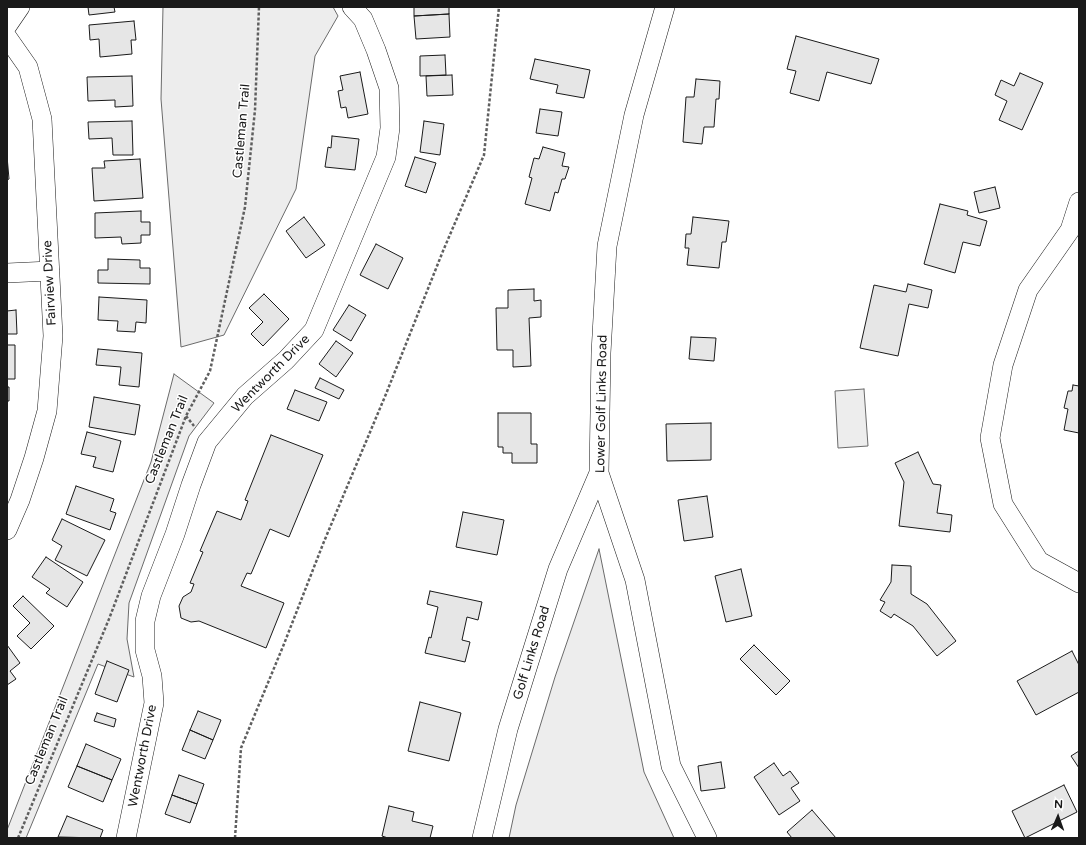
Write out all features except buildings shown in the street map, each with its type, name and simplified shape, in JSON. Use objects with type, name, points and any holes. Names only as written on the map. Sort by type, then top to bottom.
[{"type":"street","points":[[7,26],[20,7]]},
{"type":"street","name":"Wentworth Drive","points":[[126,838],[154,703],[152,676],[145,650],[144,621],[151,596],[175,534],[207,442],[245,396],[286,360],[314,330],[386,157],[390,128],[389,88],[376,50],[363,19],[352,7]]},
{"type":"street","name":"Lower Golf Links Road","points":[[665,7],[634,115],[607,246],[601,353],[599,473],[635,580],[671,766],[707,838]]},
{"type":"street","name":"Fairview Drive","points":[[7,37],[28,67],[42,119],[53,336],[47,410],[34,458],[20,500],[7,530]]},
{"type":"street","points":[[1079,202],[1070,230],[1028,290],[1003,365],[990,438],[1003,504],[1039,561],[1079,583]]},
{"type":"street","points":[[7,272],[50,271]]},
{"type":"street","name":"Golf Links Road","points":[[482,838],[508,729],[558,569],[599,473]]},
{"type":"path","name":"Castleman Trail","points":[[18,838],[109,618],[186,416],[210,371],[245,207],[255,110],[259,7]]},
{"type":"path","points":[[235,838],[241,748],[443,251],[484,155],[499,7]]},
{"type":"shaded area","points":[[163,7],[333,7],[338,16],[315,56],[296,189],[224,335],[181,347],[161,99]]},
{"type":"shaded area","points":[[174,374],[214,403],[189,436],[129,603],[127,639],[134,677],[98,664],[26,838],[7,838],[7,830],[151,462]]},
{"type":"shaded area","points":[[864,389],[868,446],[838,448],[835,391]]},
{"type":"shaded area","points":[[599,549],[644,772],[674,838],[509,838],[516,805],[555,677]]}]
